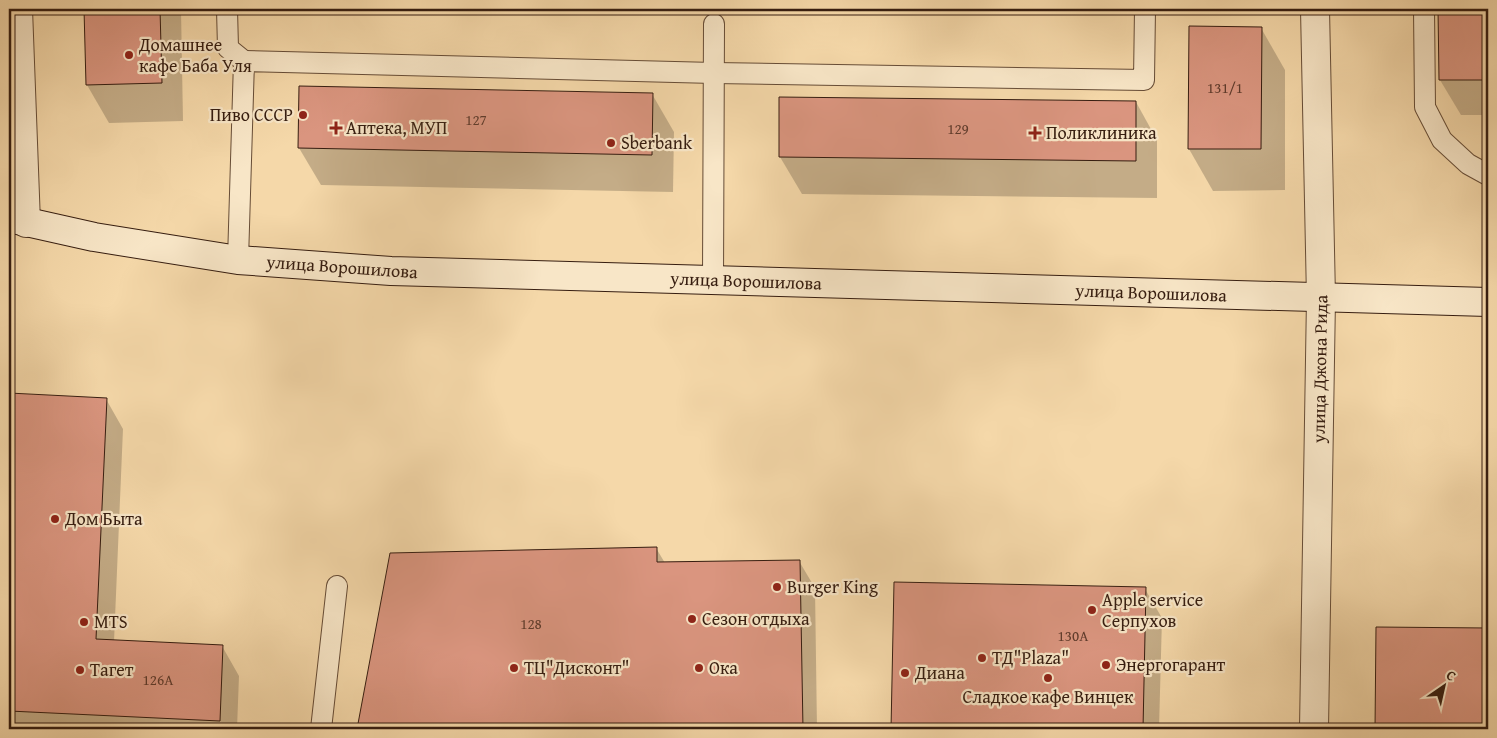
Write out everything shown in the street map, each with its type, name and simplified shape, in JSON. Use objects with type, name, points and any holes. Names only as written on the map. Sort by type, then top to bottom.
[{"type":"main road","points":[[17,221],[18,9]]},
{"type":"main road","name":"улица Джона Рида","points":[[1314,729],[1321,298],[1315,9]]},
{"type":"main road","name":"улица Ворошилова","points":[[17,221],[94,237],[238,260],[391,271],[1488,302]]},
{"type":"lane","points":[[227,9],[228,48],[244,61],[714,73],[1144,80],[1145,9]]},
{"type":"lane","points":[[1424,9],[1425,107],[1442,140],[1468,164],[1488,175]]},
{"type":"lane","points":[[713,280],[714,24]]},
{"type":"lane","points":[[238,260],[244,61]]},
{"type":"lane","points":[[322,729],[337,586]]},
{"type":"building","points":[[84,9],[160,9],[162,83],[86,85]]},
{"type":"building","points":[[1438,9],[1488,9],[1488,80],[1439,80]]},
{"type":"building","points":[[1189,26],[1262,27],[1261,149],[1188,149]]},
{"type":"building","points":[[299,86],[653,93],[652,155],[298,148]]},
{"type":"building","points":[[779,97],[1136,101],[1136,161],[779,157]]},
{"type":"building","name":"Дом Быта","points":[[9,393],[107,398],[96,639],[223,645],[220,721],[9,711]]},
{"type":"building","name":"ТЦ\"Дисконт\"","points":[[657,547],[657,562],[800,560],[803,729],[357,729],[390,553]]},
{"type":"building","name":"ТД\"Plaza\"","points":[[894,582],[1146,587],[1143,729],[891,729]]},
{"type":"building","points":[[1376,627],[1488,628],[1488,729],[1375,729]]},
{"type":"place","name":"Домашнее кафе Баба Уля","points":[[129,55]]},
{"type":"place","name":"Пиво СССР","points":[[303,115]]},
{"type":"place","name":"Аптека, МУП","points":[[336,128]]},
{"type":"place","name":"Поликлиника","points":[[1035,133]]},
{"type":"place","name":"Sberbank","points":[[611,143]]},
{"type":"place","name":"Дом Быта","points":[[55,519]]},
{"type":"place","name":"Burger King","points":[[777,587]]},
{"type":"place","name":"Apple service Серпухов","points":[[1092,610]]},
{"type":"place","name":"Сезон отдыха","points":[[692,619]]},
{"type":"place","name":"MTS","points":[[84,622]]},
{"type":"place","name":"ТД\"Plaza\"","points":[[982,658]]},
{"type":"place","name":"Энергогарант","points":[[1106,665]]},
{"type":"place","name":"ТЦ\"Дисконт\"","points":[[514,668]]},
{"type":"place","name":"Ока","points":[[699,668]]},
{"type":"place","name":"Тагет","points":[[80,670]]},
{"type":"place","name":"Диана","points":[[905,673]]},
{"type":"place","name":"Сладкое кафе Винцек","points":[[1048,678]]}]
